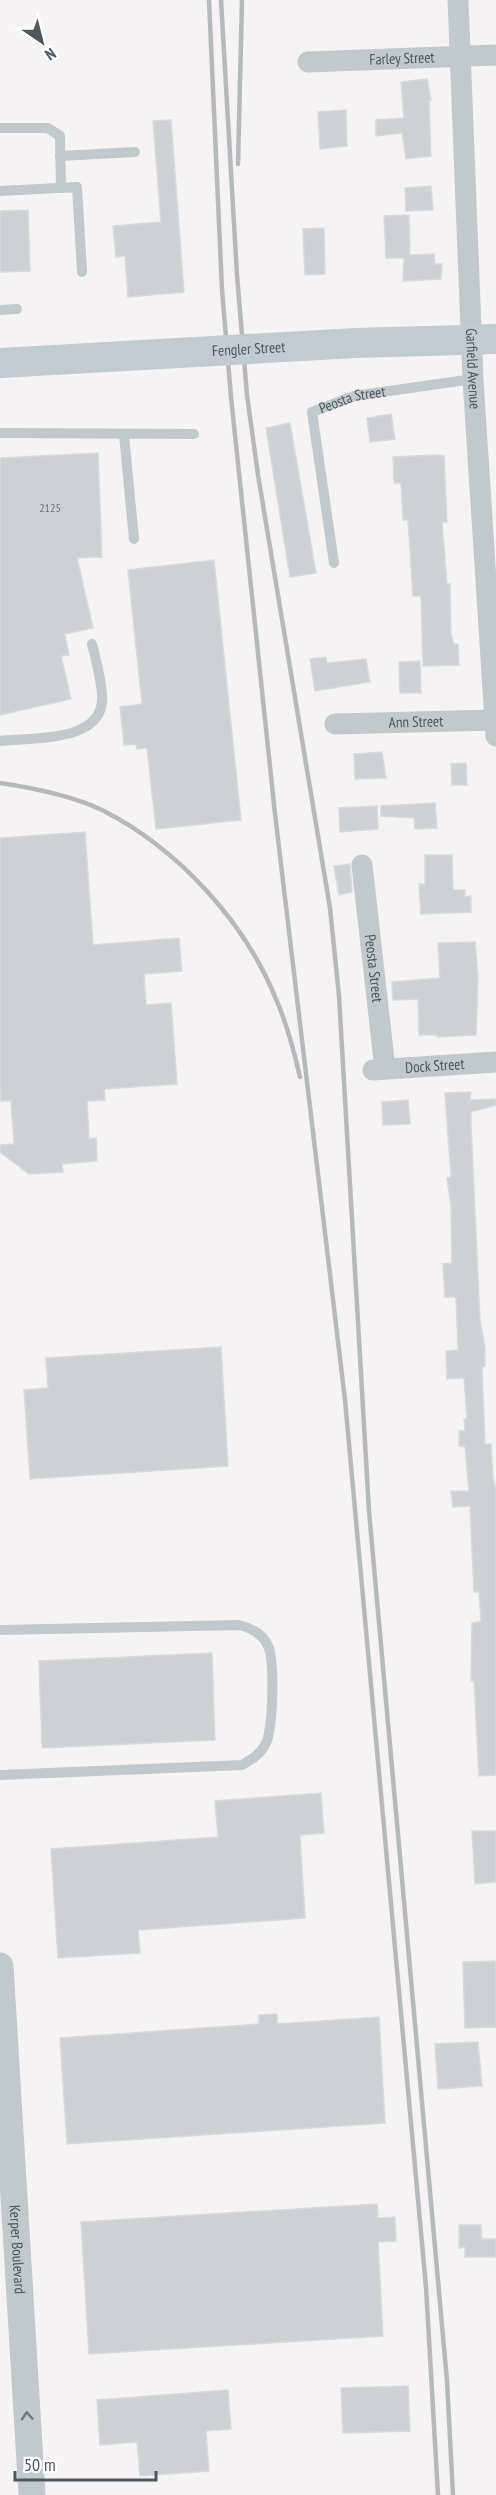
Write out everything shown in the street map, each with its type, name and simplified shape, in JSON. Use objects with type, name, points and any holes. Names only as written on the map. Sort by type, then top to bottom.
[{"type":"main road","name":"Fengler Street","points":[[0,363],[356,343],[485,340]]},
{"type":"street","name":"Garfield Avenue","points":[[458,0],[485,340],[473,379],[496,736]]},
{"type":"street","name":"Farley Street","points":[[308,62],[496,55]]},
{"type":"street","name":"Ann Street","points":[[335,724],[496,720]]},
{"type":"street","name":"Peosta Street","points":[[362,865],[379,1070]]},
{"type":"street","name":"Dock Street","points":[[379,1070],[496,1062]]},
{"type":"street","name":"Kerper Boulevard","points":[[0,1967],[6,2178],[32,2495]]},
{"type":"lane","points":[[0,128],[48,128],[60,136],[61,188]]},
{"type":"lane","points":[[60,156],[135,152]]},
{"type":"lane","points":[[0,191],[77,187],[82,272]]},
{"type":"lane","points":[[0,310],[17,309]]},
{"type":"lane","name":"Peosta Street","points":[[334,563],[312,412],[354,396],[473,379]]},
{"type":"lane","points":[[0,433],[194,434]]},
{"type":"lane","points":[[124,435],[134,539]]},
{"type":"lane","points":[[0,741],[77,732],[92,725],[99,714],[103,696],[92,644]]},
{"type":"lane","points":[[0,1630],[239,1625],[250,1627],[259,1634],[268,1645],[272,1660],[269,1734],[257,1756],[242,1765],[0,1775]]},
{"type":"building","points":[[427,79],[431,100],[429,100],[431,156],[406,159],[402,133],[376,136],[376,120],[404,118],[401,82]]},
{"type":"building","points":[[346,110],[347,146],[320,149],[318,112]]},
{"type":"building","points":[[171,120],[184,292],[128,297],[125,256],[116,257],[113,226],[161,222],[153,121]]},
{"type":"building","points":[[431,186],[433,210],[406,211],[405,188]]},
{"type":"building","points":[[28,210],[30,271],[0,272],[0,211]]},
{"type":"building","points":[[409,215],[410,255],[434,254],[435,264],[442,264],[441,279],[403,281],[404,258],[386,258],[384,216]]},
{"type":"building","points":[[324,228],[325,274],[305,275],[303,229]]},
{"type":"building","points":[[391,414],[395,439],[370,442],[367,418]]},
{"type":"building","points":[[290,423],[316,573],[290,577],[266,428]]},
{"type":"building","points":[[98,453],[102,557],[77,558],[93,628],[65,634],[69,655],[61,656],[71,699],[0,715],[0,458]]},
{"type":"building","points":[[444,456],[447,522],[442,522],[447,584],[450,584],[451,634],[454,644],[458,644],[459,665],[423,666],[421,596],[413,596],[408,520],[403,520],[401,483],[394,483],[393,457]]},
{"type":"building","points":[[214,560],[241,820],[156,829],[147,748],[137,749],[136,744],[124,745],[120,707],[142,704],[128,570]]},
{"type":"building","points":[[326,657],[327,663],[366,659],[370,682],[315,691],[310,659]]},
{"type":"building","points":[[420,661],[421,693],[400,693],[399,662]]},
{"type":"building","points":[[382,752],[386,778],[355,779],[354,754]]},
{"type":"building","points":[[466,763],[467,785],[452,785],[451,764]]},
{"type":"building","points":[[435,803],[437,828],[415,829],[414,818],[381,816],[381,806]]},
{"type":"building","points":[[377,806],[378,829],[340,832],[339,808]]},
{"type":"building","points":[[85,832],[93,945],[179,938],[182,971],[144,974],[146,1005],[171,1003],[177,1084],[104,1089],[105,1100],[87,1101],[89,1139],[96,1138],[97,1161],[62,1164],[63,1172],[29,1174],[0,1152],[0,1145],[14,1144],[11,1101],[1,1101],[0,1082],[0,838]]},
{"type":"building","points":[[425,855],[452,855],[453,890],[465,890],[465,897],[471,896],[471,912],[421,914],[419,884],[425,884]]},
{"type":"building","points":[[350,864],[352,892],[339,895],[334,866]]},
{"type":"building","points":[[475,942],[478,978],[476,1035],[437,1037],[437,1035],[419,1035],[418,999],[393,1000],[392,982],[440,978],[438,943]]},
{"type":"building","points":[[471,1092],[470,1100],[496,1099],[496,1105],[471,1112],[480,1320],[485,1348],[485,1366],[482,1367],[485,1444],[491,1444],[493,1478],[496,1488],[496,1775],[479,1776],[474,1681],[471,1681],[472,1623],[481,1621],[479,1592],[474,1592],[470,1506],[453,1507],[451,1491],[469,1491],[465,1447],[459,1446],[459,1431],[465,1431],[464,1419],[467,1418],[464,1378],[447,1379],[446,1351],[458,1350],[456,1297],[445,1297],[443,1264],[452,1263],[451,1207],[447,1178],[451,1177],[445,1093]]},
{"type":"building","points":[[408,1100],[410,1124],[383,1125],[382,1102]]},
{"type":"building","points":[[221,1347],[228,1466],[30,1479],[24,1390],[48,1388],[46,1358]]},
{"type":"building","points":[[212,1653],[215,1740],[42,1748],[39,1661]]},
{"type":"building","points":[[321,1793],[324,1833],[300,1835],[305,1918],[138,1930],[140,1953],[58,1958],[51,1849],[218,1837],[215,1801]]},
{"type":"building","points":[[472,1831],[496,1831],[496,1882],[475,1884]]},
{"type":"building","points":[[496,1961],[496,2027],[465,2028],[463,1962]]},
{"type":"building","points":[[277,2014],[277,2024],[379,2017],[385,2123],[67,2144],[60,2038],[259,2024],[259,2015]]},
{"type":"building","points":[[478,2042],[482,2086],[438,2089],[435,2044]]},
{"type":"building","points":[[377,2204],[378,2218],[395,2217],[396,2241],[378,2242],[383,2336],[89,2354],[81,2222]]},
{"type":"building","points":[[459,2225],[481,2225],[482,2239],[496,2239],[496,2257],[465,2257],[465,2247],[459,2248]]},
{"type":"building","points":[[408,2386],[410,2431],[343,2433],[341,2388]]},
{"type":"building","points":[[228,2390],[231,2429],[206,2431],[209,2471],[140,2476],[137,2442],[100,2445],[97,2400]]},
{"type":"railway","points":[[209,0],[222,290],[231,397],[275,814],[345,1400],[426,2287],[438,2495]]},
{"type":"railway","points":[[221,0],[237,275],[247,395],[258,475],[330,908],[339,996],[369,1511],[447,2381],[453,2495]]},
{"type":"railway","points":[[238,164],[242,0]]},
{"type":"railway","points":[[0,783],[52,793],[102,810],[156,844],[182,866],[205,889],[246,941],[284,1018],[300,1077]]}]
